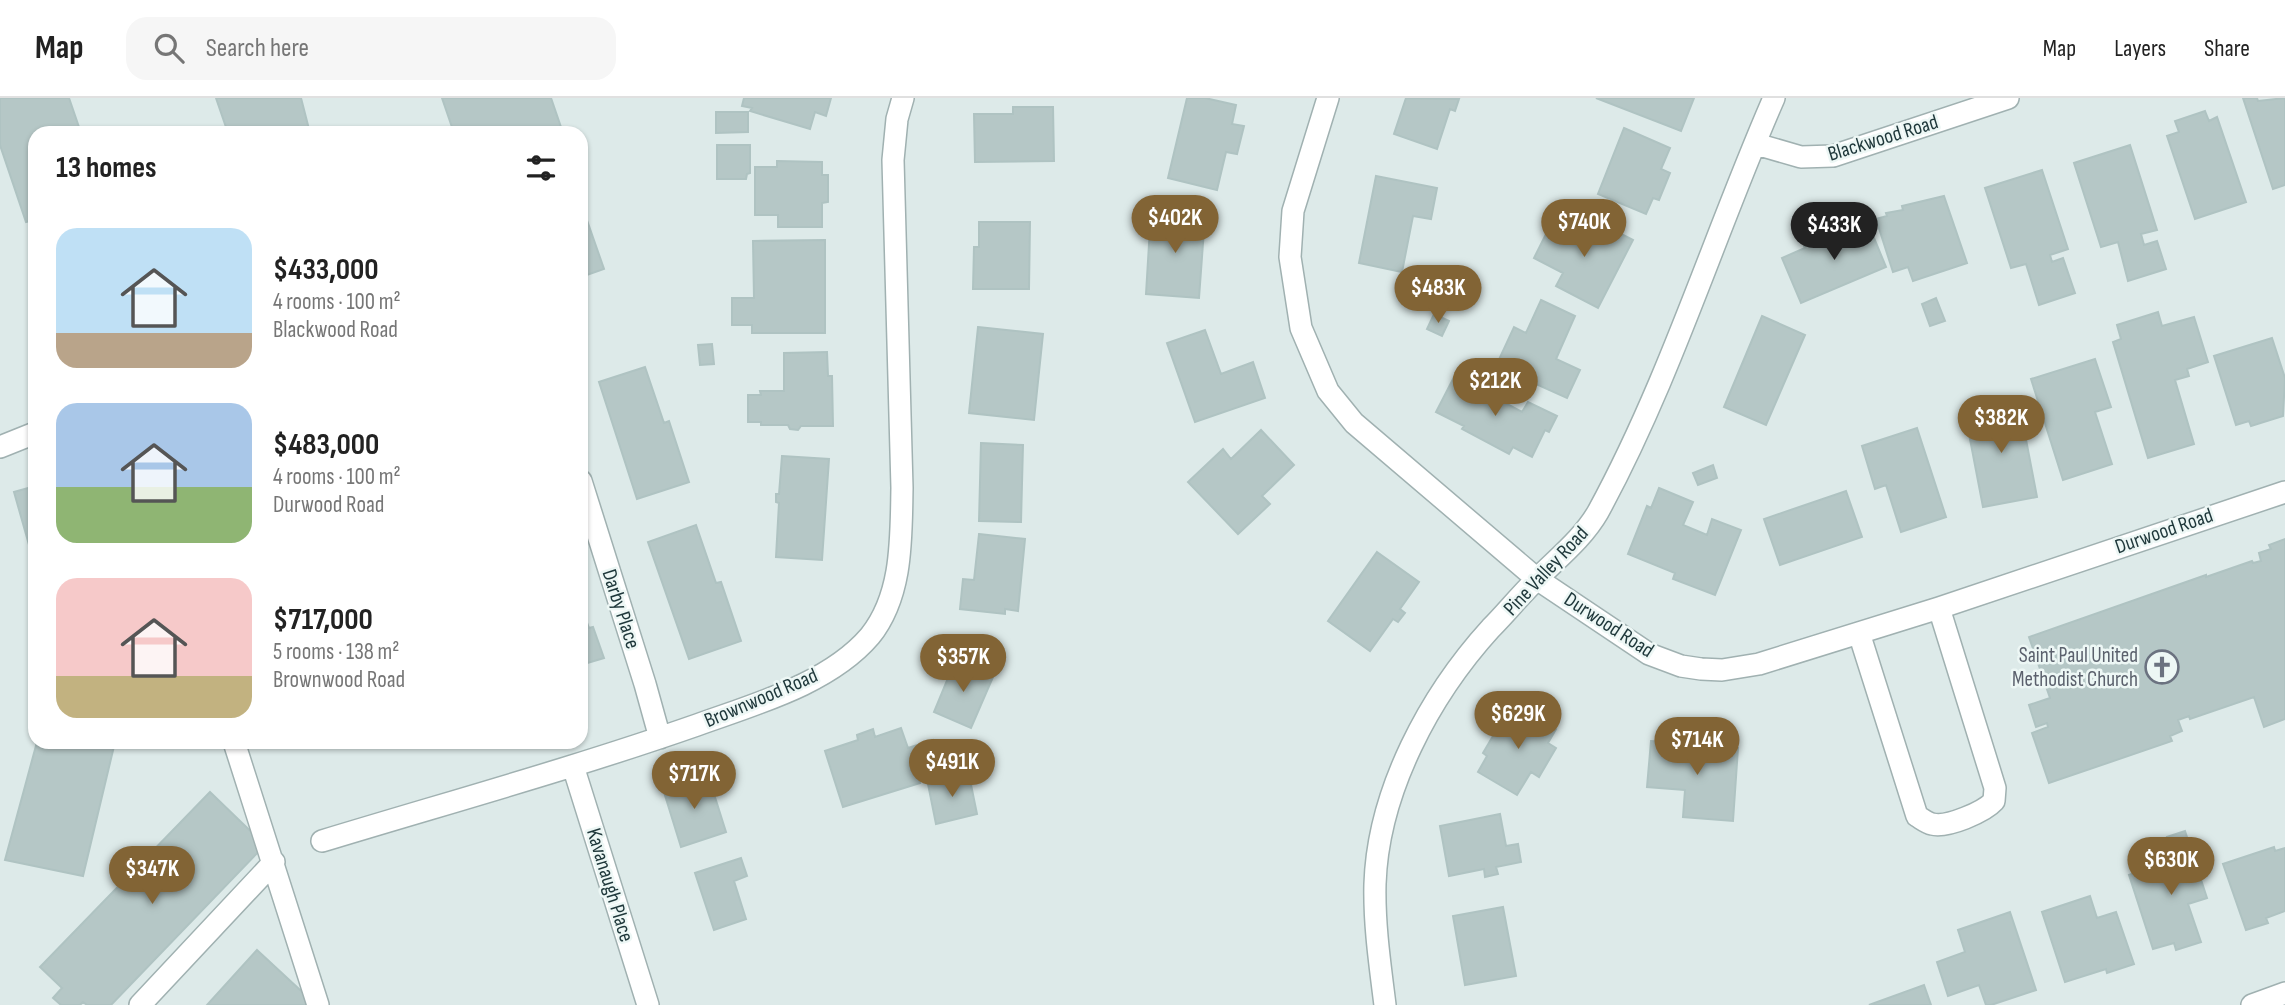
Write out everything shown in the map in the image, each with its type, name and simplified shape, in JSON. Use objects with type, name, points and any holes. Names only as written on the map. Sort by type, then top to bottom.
[{"type":"street","name":"Brownwood Road","points":[[322,841],[660,738],[807,681],[842,661],[869,636],[885,613],[894,587],[901,539],[893,160],[897,119],[903,98]]},
{"type":"street","name":"Durwood Road","points":[[1328,98],[1293,211],[1290,236],[1293,292],[1301,328],[1311,358],[1328,391],[1354,423],[1537,579],[1649,654],[1681,666],[1723,670],[1759,664],[1939,608],[2285,492]]},
{"type":"street","name":"Pine Valley Road","points":[[1385,1005],[1375,882],[1384,822],[1395,786],[1410,752],[1454,675],[1479,642],[1537,579],[1568,551],[1594,519],[1620,471],[1686,317],[1774,98]]},
{"type":"street","name":"Blackwood Road","points":[[1756,144],[1801,157],[1833,156],[2008,98]]},
{"type":"street","points":[[0,447],[28,436]]},
{"type":"street","name":"Darby Place","points":[[588,519],[645,684],[660,738]]},
{"type":"street","points":[[1859,633],[1917,817],[1929,824],[1940,825],[1986,810],[1994,801],[1995,788],[1939,608]]},
{"type":"street","points":[[236,749],[318,1005]]},
{"type":"street","name":"Kavanaugh Place","points":[[573,766],[648,1005]]},
{"type":"street","points":[[140,1005],[274,862]]},
{"type":"street","points":[[2252,1005],[2285,993]]},
{"type":"building","points":[[0,98],[69,98],[79,126],[28,126],[28,222],[0,145]]},
{"type":"building","points":[[216,98],[301,98],[308,126],[226,126]]},
{"type":"building","points":[[442,98],[551,98],[561,126],[452,126]]},
{"type":"building","points":[[744,98],[831,98],[826,116],[815,112],[810,129],[750,111],[752,108],[742,106]]},
{"type":"building","points":[[1187,98],[1205,98],[1236,105],[1232,124],[1244,126],[1237,154],[1226,152],[1217,190],[1168,178]]},
{"type":"building","points":[[1406,98],[1459,99],[1455,111],[1450,109],[1437,149],[1394,134]]},
{"type":"building","points":[[1596,98],[1694,98],[1681,131]]},
{"type":"building","points":[[2243,98],[2257,98],[2258,101],[2285,98],[2285,185],[2273,189]]},
{"type":"building","points":[[1013,107],[1053,107],[1054,161],[975,162],[974,114],[1013,114]]},
{"type":"building","points":[[2205,111],[2209,121],[2217,117],[2246,202],[2195,219],[2167,136],[2179,132],[2175,121]]},
{"type":"building","points":[[716,112],[748,112],[748,132],[716,133]]},
{"type":"building","points":[[1624,128],[1670,148],[1661,169],[1670,173],[1659,200],[1653,198],[1646,214],[1598,194]]},
{"type":"building","points":[[717,145],[750,145],[750,173],[746,179],[717,179]]},
{"type":"building","points":[[2130,145],[2157,230],[2141,234],[2144,245],[2157,241],[2166,269],[2128,281],[2118,242],[2101,247],[2074,163]]},
{"type":"building","points":[[777,161],[822,162],[822,175],[828,175],[828,202],[822,203],[822,227],[778,227],[778,215],[755,215],[755,167],[777,167]]},
{"type":"building","points":[[2042,170],[2068,249],[2050,255],[2052,262],[2063,258],[2075,293],[2039,305],[2026,264],[2011,268],[1985,188]]},
{"type":"building","points":[[1376,176],[1437,188],[1431,219],[1413,216],[1402,272],[1359,263]]},
{"type":"building","points":[[1944,196],[1967,263],[1913,281],[1908,267],[1893,272],[1876,219],[1887,216],[1886,213],[1903,210],[1902,206]]},
{"type":"building","points":[[1151,211],[1205,216],[1199,298],[1146,294]]},
{"type":"building","points":[[1553,220],[1587,238],[1596,221],[1633,240],[1598,308],[1556,286],[1563,273],[1534,258]]},
{"type":"building","points":[[1867,221],[1886,267],[1801,303],[1782,258],[1805,248],[1804,246]]},
{"type":"building","points":[[979,222],[1030,222],[1029,289],[973,289],[974,247],[979,247]]},
{"type":"building","points":[[588,223],[604,269],[588,275]]},
{"type":"building","points":[[825,240],[825,333],[752,333],[752,325],[732,325],[732,298],[754,298],[753,241]]},
{"type":"building","points":[[1936,298],[1945,321],[1930,326],[1922,304]]},
{"type":"building","points":[[1541,300],[1575,316],[1556,359],[1580,370],[1567,398],[1496,366],[1514,327],[1526,333]]},
{"type":"building","points":[[2158,312],[2162,326],[2194,317],[2208,362],[2187,369],[2189,376],[2175,380],[2194,444],[2148,458],[2113,342],[2121,339],[2117,325]]},
{"type":"building","points":[[1434,314],[1449,321],[1442,336],[1427,329]]},
{"type":"building","points":[[1762,316],[1805,335],[1766,425],[1724,407]]},
{"type":"building","points":[[978,327],[1043,334],[1034,420],[969,413]]},
{"type":"building","points":[[1205,330],[1221,374],[1253,362],[1265,398],[1195,422],[1167,343]]},
{"type":"building","points":[[2272,338],[2285,378],[2283,416],[2251,426],[2249,421],[2236,425],[2214,356]]},
{"type":"building","points":[[712,344],[714,364],[700,365],[698,345]]},
{"type":"building","points":[[827,352],[828,376],[832,376],[833,426],[801,426],[798,430],[790,429],[788,425],[748,422],[748,395],[761,395],[760,391],[784,391],[784,353]]},
{"type":"building","points":[[2095,359],[2111,407],[2095,412],[2112,464],[2063,480],[2031,379]]},
{"type":"building","points":[[645,367],[664,423],[669,421],[689,482],[637,499],[599,382]]},
{"type":"building","points":[[1454,377],[1475,388],[1478,383],[1492,390],[1490,395],[1522,412],[1528,402],[1557,416],[1549,432],[1545,430],[1532,457],[1513,447],[1509,454],[1436,412]]},
{"type":"building","points":[[2019,403],[2037,497],[1983,507],[1965,413]]},
{"type":"building","points":[[1917,428],[1946,517],[1901,532],[1886,485],[1875,489],[1862,446]]},
{"type":"building","points":[[1261,430],[1294,465],[1262,496],[1270,504],[1238,534],[1188,482],[1223,449],[1231,459]]},
{"type":"building","points":[[981,443],[1023,445],[1021,522],[979,521]]},
{"type":"building","points":[[782,456],[829,459],[822,560],[776,557],[779,503],[776,502],[776,494],[779,494]]},
{"type":"building","points":[[1713,465],[1717,478],[1698,485],[1693,473]]},
{"type":"building","points":[[28,488],[28,541],[14,492]]},
{"type":"building","points":[[1659,488],[1693,502],[1683,525],[1707,535],[1712,519],[1741,530],[1715,595],[1673,579],[1675,573],[1628,554],[1647,506],[1651,508]]},
{"type":"building","points":[[1846,491],[1862,537],[1780,565],[1764,519]]},
{"type":"building","points":[[696,525],[716,583],[721,582],[741,641],[689,659],[648,542]]},
{"type":"building","points":[[979,534],[1025,539],[1018,611],[1005,609],[1005,614],[960,609],[963,579],[974,580]]},
{"type":"building","name":"Saint Paul United Methodist Church","points":[[2285,539],[2285,719],[2264,727],[2254,697],[2190,719],[2189,716],[2178,720],[2182,731],[2170,736],[2172,741],[2049,783],[2032,733],[2048,727],[2047,723],[2036,727],[2029,705],[2050,698],[2029,637],[2206,575],[2252,561],[2261,561],[2259,553],[2271,549],[2269,545]]},
{"type":"building","points":[[1377,552],[1419,582],[1400,609],[1405,613],[1398,622],[1393,619],[1370,651],[1328,621]]},
{"type":"building","points":[[588,625],[589,628],[593,627],[604,658],[588,663]]},
{"type":"building","points":[[955,661],[993,677],[971,728],[934,712]]},
{"type":"building","points":[[1516,706],[1556,729],[1548,743],[1556,748],[1539,777],[1531,772],[1517,795],[1478,772],[1487,756],[1483,753],[1503,719],[1507,721]]},
{"type":"building","points":[[901,728],[908,748],[933,740],[944,771],[919,779],[920,783],[843,807],[825,751],[858,740],[857,735],[873,729],[875,737]]},
{"type":"building","points":[[1651,741],[1738,748],[1733,821],[1683,817],[1685,790],[1647,787]]},
{"type":"building","points":[[35,749],[113,749],[83,876],[5,860]]},
{"type":"building","points":[[708,775],[726,832],[681,847],[663,789]]},
{"type":"building","points":[[969,775],[977,814],[936,824],[928,784]]},
{"type":"building","points":[[210,792],[265,845],[111,1005],[87,1005],[83,1002],[80,1005],[61,1005],[53,998],[62,988],[40,967]]},
{"type":"building","points":[[1500,814],[1506,846],[1518,844],[1521,862],[1496,867],[1498,874],[1485,877],[1484,869],[1449,876],[1440,826]]},
{"type":"building","points":[[2185,831],[2207,898],[2188,904],[2201,942],[2176,950],[2174,943],[2153,949],[2129,875],[2174,860],[2167,837]]},
{"type":"building","points":[[2274,847],[2275,851],[2285,848],[2285,911],[2266,918],[2268,923],[2246,930],[2223,864]]},
{"type":"building","points":[[741,858],[747,876],[734,881],[746,919],[714,930],[695,873]]},
{"type":"building","points":[[2090,896],[2097,918],[2116,912],[2134,964],[2107,973],[2106,969],[2065,982],[2042,912]]},
{"type":"building","points":[[1503,907],[1516,976],[1465,985],[1453,916]]},
{"type":"building","points":[[2010,912],[2036,990],[1991,1005],[1986,1005],[1979,985],[1948,996],[1937,962],[1965,952],[1958,930]]},
{"type":"building","points":[[257,950],[313,1002],[311,1005],[207,1005]]},
{"type":"building","points":[[1924,985],[1931,1005],[1869,1005]]},
{"type":"place","name":"Saint Paul United Methodist Church","points":[[2162,667]]}]
